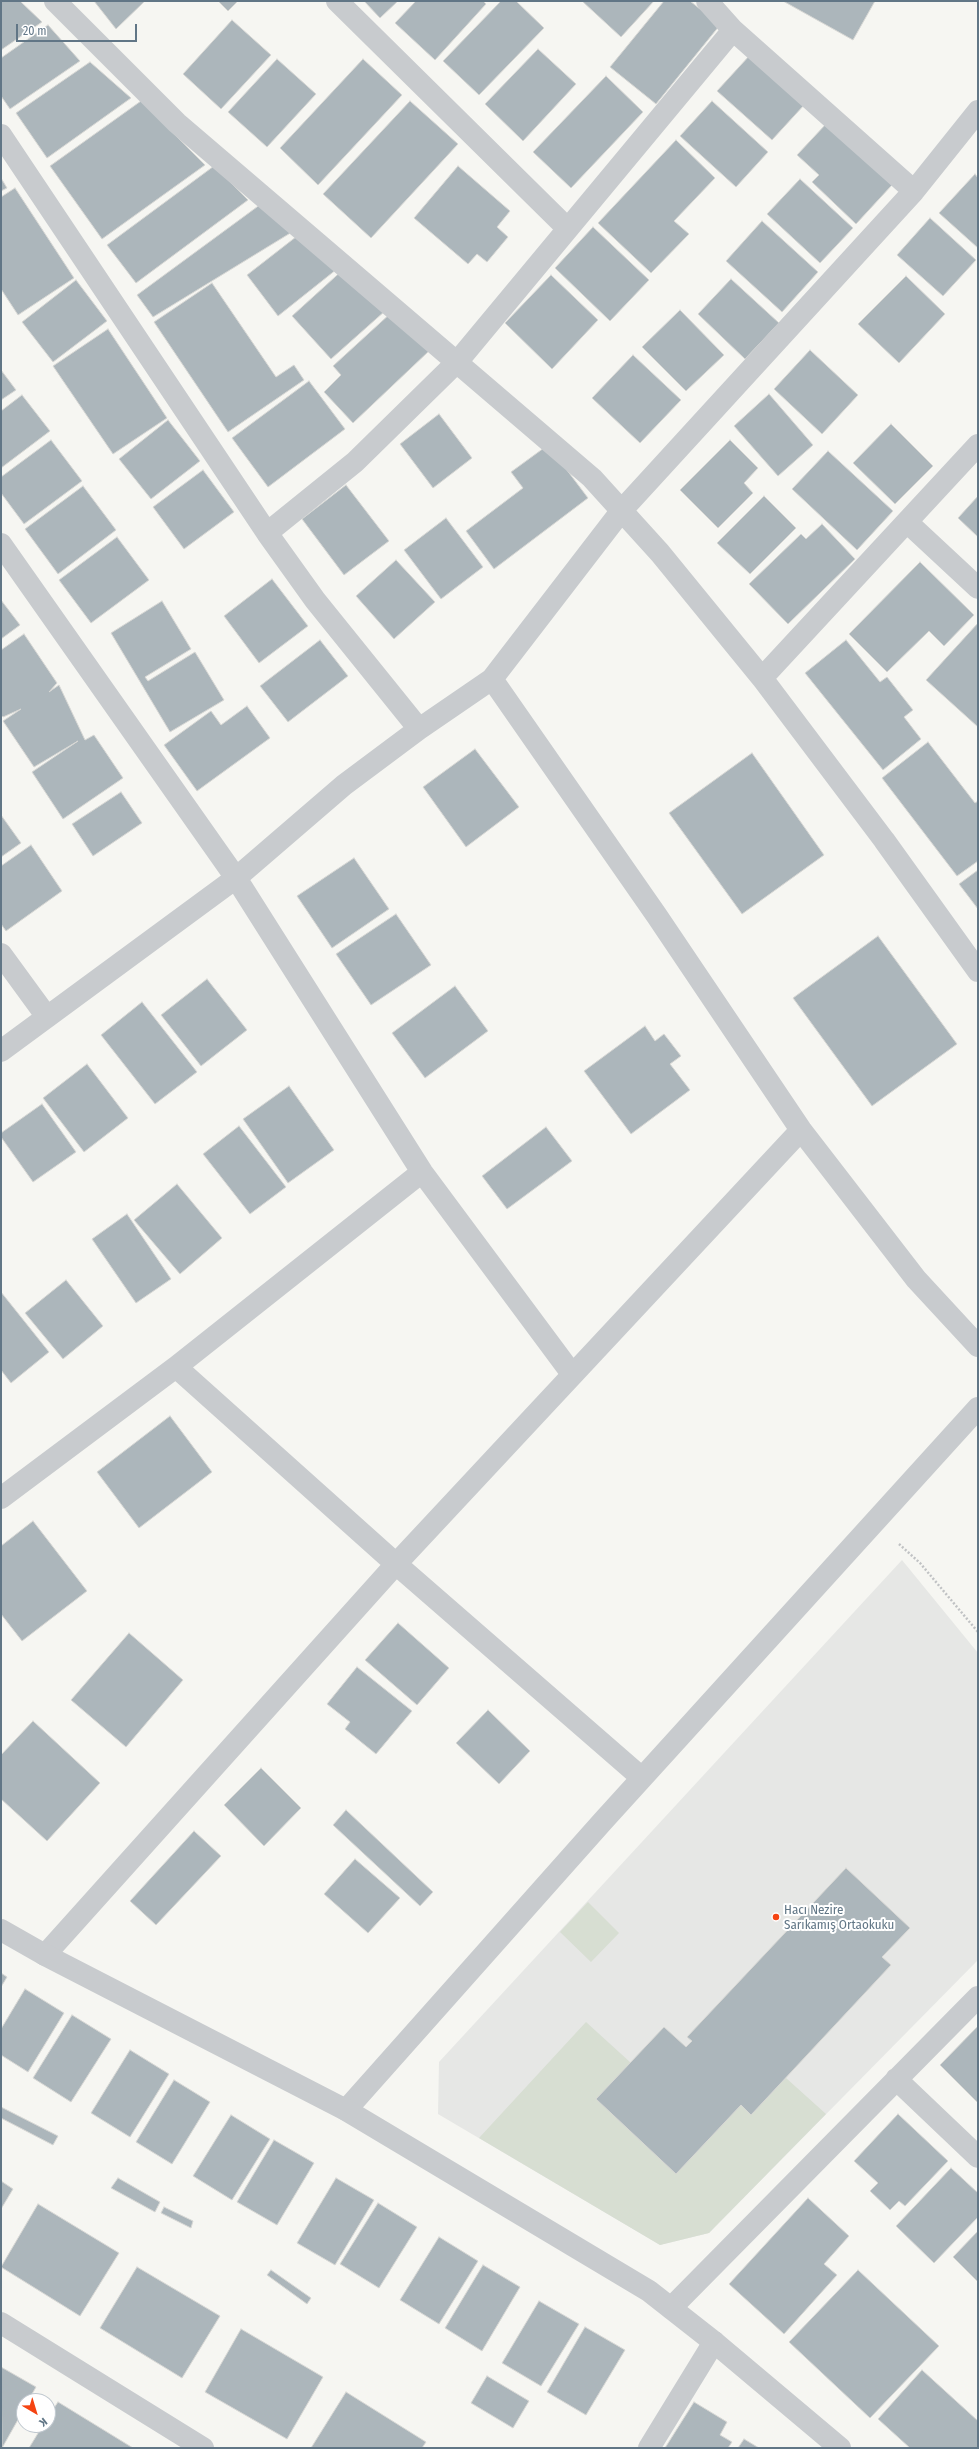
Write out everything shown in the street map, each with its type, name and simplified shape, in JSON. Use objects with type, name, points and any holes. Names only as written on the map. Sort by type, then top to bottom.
[{"type":"street","points":[[55,1],[178,123],[458,361],[592,478],[660,553],[762,678],[884,840],[978,971]]},
{"type":"street","points":[[337,1],[567,228]]},
{"type":"street","points":[[707,1],[733,30],[914,191]]},
{"type":"street","points":[[266,533],[355,462],[458,361],[733,30]]},
{"type":"street","points":[[1,1051],[236,878],[344,785],[419,729],[492,679],[622,510],[914,191],[978,111]]},
{"type":"street","points":[[1,135],[266,533],[315,600],[419,729]]},
{"type":"street","points":[[762,678],[978,445]]},
{"type":"street","points":[[907,522],[978,588]]},
{"type":"street","points":[[1,544],[236,878],[422,1172],[572,1374]]},
{"type":"street","points":[[492,679],[662,922],[801,1130],[916,1279],[978,1346]]},
{"type":"street","points":[[1,954],[47,1017]]},
{"type":"street","points":[[45,1955],[396,1564],[801,1130]]},
{"type":"street","points":[[1,1498],[176,1367],[422,1172]]},
{"type":"street","points":[[176,1367],[396,1564],[642,1778]]},
{"type":"street","points":[[346,2110],[642,1778],[978,1408]]},
{"type":"street","points":[[1,1930],[45,1955],[346,2110],[649,2291],[714,2342],[840,2448]]},
{"type":"street","points":[[671,2308],[978,1997]]},
{"type":"street","points":[[896,2079],[978,2157]]},
{"type":"street","points":[[1,2323],[203,2448]]},
{"type":"street","points":[[649,2448],[714,2342]]},
{"type":"path","points":[[875,1522],[920,1563],[978,1632]]},
{"type":"shaded area","name":"Hacı Nezire Sarıkamış Ortaokuku","points":[[902,1560],[978,1653],[978,1960],[709,2233],[660,2245],[438,2114],[439,2062]]},
{"type":"shaded area","points":[[588,1902],[619,1933],[591,1962],[560,1932]]},
{"type":"shaded area","points":[[586,2022],[631,2063],[596,2099],[676,2174],[741,2105],[751,2115],[786,2078],[826,2114],[709,2233],[660,2245],[479,2138]]},
{"type":"building","points":[[1,1],[20,1],[42,22],[1,50]]},
{"type":"building","points":[[94,1],[145,1],[116,29]]},
{"type":"building","points":[[218,1],[238,1],[228,11]]},
{"type":"building","points":[[364,1],[398,1],[380,18]]},
{"type":"building","points":[[416,1],[483,1],[486,4],[435,60],[395,23]]},
{"type":"building","points":[[501,1],[516,1],[544,28],[479,95],[443,61]]},
{"type":"building","points":[[582,1],[654,1],[621,37]]},
{"type":"building","points":[[664,1],[690,1],[720,25],[656,104],[610,67]]},
{"type":"building","points":[[783,1],[875,1],[853,40]]},
{"type":"building","points":[[232,20],[271,55],[221,109],[183,74]]},
{"type":"building","points":[[48,25],[80,61],[10,109],[1,96],[1,58]]},
{"type":"building","points":[[538,49],[576,84],[523,141],[485,104]]},
{"type":"building","points":[[750,55],[805,104],[772,140],[717,91]]},
{"type":"building","points":[[277,59],[316,94],[267,147],[228,112]]},
{"type":"building","points":[[363,59],[402,95],[318,185],[280,148]]},
{"type":"building","points":[[90,62],[131,98],[47,158],[16,113]]},
{"type":"building","points":[[606,76],[643,112],[571,188],[533,152]]},
{"type":"building","points":[[141,101],[205,165],[102,239],[50,166]]},
{"type":"building","points":[[410,101],[458,144],[371,238],[323,194]]},
{"type":"building","points":[[712,101],[768,152],[736,187],[680,136]]},
{"type":"building","points":[[826,124],[892,185],[856,224],[812,182],[819,175],[797,155]]},
{"type":"building","points":[[676,140],[715,178],[674,221],[689,234],[651,273],[598,223]]},
{"type":"building","points":[[214,166],[248,200],[136,283],[107,245]]},
{"type":"building","points":[[458,166],[510,211],[497,227],[508,237],[487,262],[477,254],[468,264],[414,218]]},
{"type":"building","points":[[975,174],[978,178],[978,248],[939,213]]},
{"type":"building","points":[[1,178],[7,188],[1,191]]},
{"type":"building","points":[[800,179],[853,228],[820,263],[767,214]]},
{"type":"building","points":[[15,188],[74,278],[18,315],[1,289],[1,197]]},
{"type":"building","points":[[261,204],[292,232],[153,317],[137,295]]},
{"type":"building","points":[[930,218],[976,260],[943,296],[897,255]]},
{"type":"building","points":[[762,221],[818,272],[782,312],[726,261]]},
{"type":"building","points":[[593,227],[649,280],[610,321],[555,268]]},
{"type":"building","points":[[301,233],[337,269],[278,316],[247,275]]},
{"type":"building","points":[[346,267],[385,311],[331,359],[292,316]]},
{"type":"building","points":[[551,275],[598,320],[552,369],[505,323]]},
{"type":"building","points":[[906,276],[945,314],[899,363],[858,324]]},
{"type":"building","points":[[731,279],[779,323],[745,359],[698,314]]},
{"type":"building","points":[[76,280],[107,321],[53,362],[22,322]]},
{"type":"building","points":[[212,283],[276,377],[294,365],[304,380],[228,432],[154,322]]},
{"type":"building","points":[[680,310],[724,355],[686,391],[642,347]]},
{"type":"building","points":[[392,312],[429,351],[353,423],[324,392],[341,375],[333,366]]},
{"type":"building","points":[[108,329],[167,418],[113,454],[53,366]]},
{"type":"building","points":[[810,350],[858,395],[822,434],[774,389]]},
{"type":"building","points":[[633,355],[681,400],[640,443],[592,398]]},
{"type":"building","points":[[1,370],[16,390],[1,400]]},
{"type":"building","points":[[309,381],[345,429],[268,487],[232,438]]},
{"type":"building","points":[[769,394],[813,445],[778,476],[734,426]]},
{"type":"building","points":[[22,395],[50,431],[1,468],[1,411]]},
{"type":"building","points":[[439,414],[472,458],[433,488],[400,444]]},
{"type":"building","points":[[168,420],[200,461],[151,499],[119,459]]},
{"type":"building","points":[[891,424],[933,466],[895,504],[853,463]]},
{"type":"building","points":[[51,440],[82,481],[24,524],[1,493],[1,477]]},
{"type":"building","points":[[730,440],[758,468],[744,483],[753,493],[718,528],[680,490]]},
{"type":"building","points":[[548,445],[588,498],[494,569],[466,531],[523,488],[511,472]]},
{"type":"building","points":[[828,451],[893,511],[857,550],[792,489]]},
{"type":"building","points":[[203,470],[234,512],[184,549],[153,507]]},
{"type":"building","points":[[346,485],[389,541],[344,575],[302,519]]},
{"type":"building","points":[[83,486],[116,530],[58,574],[25,529]]},
{"type":"building","points":[[764,496],[796,528],[750,574],[717,543]]},
{"type":"building","points":[[978,496],[978,537],[958,518]]},
{"type":"building","points":[[446,518],[483,567],[441,599],[404,550]]},
{"type":"building","points":[[822,524],[855,559],[788,624],[749,584],[801,534],[806,539]]},
{"type":"building","points":[[117,537],[149,580],[91,623],[59,580]]},
{"type":"building","points":[[396,560],[435,602],[394,639],[356,596]]},
{"type":"building","points":[[920,562],[974,615],[944,646],[929,631],[887,672],[849,634]]},
{"type":"building","points":[[272,579],[308,626],[259,663],[224,616]]},
{"type":"building","points":[[1,600],[20,625],[1,639]]},
{"type":"building","points":[[162,601],[191,649],[145,677],[148,681],[195,652],[224,700],[170,732],[111,633]]},
{"type":"building","points":[[978,623],[978,727],[926,680]]},
{"type":"building","points":[[24,634],[57,683],[49,692],[59,685],[85,740],[94,735],[123,778],[63,819],[32,772],[78,741],[34,767],[3,721],[21,709],[3,717],[1,715],[1,650]]},
{"type":"building","points":[[320,640],[348,676],[288,722],[260,686]]},
{"type":"building","points":[[846,640],[880,682],[887,677],[913,710],[904,717],[921,739],[883,770],[805,673]]},
{"type":"building","points":[[247,706],[270,738],[197,791],[164,745],[211,711],[221,725]]},
{"type":"building","points":[[928,742],[975,803],[978,801],[978,861],[957,876],[882,778]]},
{"type":"building","points":[[475,749],[519,807],[466,847],[423,787]]},
{"type":"building","points":[[752,753],[824,855],[742,914],[669,813]]},
{"type":"building","points":[[121,792],[142,823],[93,856],[72,824]]},
{"type":"building","points":[[1,815],[21,843],[1,857]]},
{"type":"building","points":[[31,845],[62,891],[6,931],[1,924],[1,866]]},
{"type":"building","points":[[354,858],[389,909],[332,948],[297,896]]},
{"type":"building","points":[[978,870],[978,909],[959,884]]},
{"type":"building","points":[[396,914],[431,965],[371,1005],[336,954]]},
{"type":"building","points":[[878,936],[957,1044],[872,1106],[793,998]]},
{"type":"building","points":[[207,979],[247,1030],[201,1066],[161,1015]]},
{"type":"building","points":[[455,986],[488,1031],[425,1078],[392,1033]]},
{"type":"building","points":[[142,1002],[197,1072],[155,1104],[101,1035]]},
{"type":"building","points":[[645,1026],[655,1041],[664,1034],[681,1056],[670,1064],[690,1090],[631,1134],[584,1071]]},
{"type":"building","points":[[87,1064],[128,1118],[84,1152],[43,1098]]},
{"type":"building","points":[[289,1086],[334,1150],[288,1183],[243,1119]]},
{"type":"building","points":[[42,1104],[76,1152],[33,1182],[1,1137],[1,1133]]},
{"type":"building","points":[[239,1126],[286,1187],[250,1214],[203,1154]]},
{"type":"building","points":[[546,1127],[572,1161],[507,1209],[482,1176]]},
{"type":"building","points":[[177,1184],[222,1238],[180,1274],[134,1220]]},
{"type":"building","points":[[127,1214],[171,1279],[136,1303],[92,1239]]},
{"type":"building","points":[[66,1280],[103,1326],[63,1359],[25,1313]]},
{"type":"building","points":[[1,1292],[49,1352],[11,1383],[1,1370]]},
{"type":"building","points":[[170,1416],[212,1472],[139,1528],[97,1472]]},
{"type":"building","points":[[33,1521],[87,1591],[22,1641],[1,1614],[1,1546]]},
{"type":"building","points":[[398,1623],[449,1668],[417,1705],[365,1660]]},
{"type":"building","points":[[129,1633],[183,1680],[126,1747],[71,1700]]},
{"type":"building","points":[[357,1667],[412,1711],[376,1754],[345,1729],[350,1722],[327,1704]]},
{"type":"building","points":[[488,1710],[530,1751],[499,1784],[456,1743]]},
{"type":"building","points":[[33,1721],[100,1783],[47,1841],[1,1799],[1,1755]]},
{"type":"building","points":[[261,1768],[301,1808],[264,1846],[224,1805]]},
{"type":"building","points":[[346,1810],[433,1892],[420,1906],[333,1825]]},
{"type":"building","points":[[194,1831],[221,1856],[156,1925],[130,1901]]},
{"type":"building","points":[[355,1859],[400,1898],[368,1933],[324,1894]]},
{"type":"building","points":[[846,1868],[910,1928],[882,1957],[891,1965],[751,2115],[741,2105],[676,2174],[596,2099],[664,2027],[686,2047],[692,2041],[687,2037]]},
{"type":"building","points":[[1,1973],[7,1977],[1,1987]]},
{"type":"building","points":[[25,1989],[64,2013],[28,2072],[1,2055],[1,2029]]},
{"type":"building","points":[[72,2015],[111,2039],[71,2102],[33,2078]]},
{"type":"building","points":[[978,2026],[978,2103],[940,2065]]},
{"type":"building","points":[[130,2050],[169,2074],[130,2137],[91,2113]]},
{"type":"building","points":[[174,2080],[210,2102],[172,2164],[136,2142]]},
{"type":"building","points":[[1,2107],[58,2136],[53,2145],[1,2118]]},
{"type":"building","points":[[898,2114],[948,2161],[905,2206],[899,2201],[890,2210],[870,2191],[878,2183],[854,2161]]},
{"type":"building","points":[[231,2115],[270,2139],[232,2200],[193,2176]]},
{"type":"building","points":[[274,2140],[314,2163],[277,2225],[237,2202]]},
{"type":"building","points":[[951,2168],[978,2193],[978,2217],[934,2263],[896,2226]]},
{"type":"building","points":[[118,2178],[160,2202],[155,2212],[111,2188]]},
{"type":"building","points":[[336,2178],[374,2200],[335,2265],[297,2243]]},
{"type":"building","points":[[1,2181],[13,2189],[1,2209]]},
{"type":"building","points":[[808,2198],[849,2236],[824,2264],[837,2275],[784,2334],[729,2284]]},
{"type":"building","points":[[378,2203],[417,2227],[379,2288],[340,2264]]},
{"type":"building","points":[[38,2204],[119,2253],[80,2316],[1,2267]]},
{"type":"building","points":[[164,2207],[193,2221],[191,2228],[161,2213]]},
{"type":"building","points":[[978,2231],[978,2282],[953,2257]]},
{"type":"building","points":[[439,2237],[478,2261],[439,2324],[400,2300]]},
{"type":"building","points":[[483,2265],[520,2287],[482,2351],[445,2328]]},
{"type":"building","points":[[137,2267],[220,2316],[182,2378],[100,2328]]},
{"type":"building","points":[[271,2270],[311,2298],[307,2304],[267,2275]]},
{"type":"building","points":[[858,2270],[939,2346],[870,2418],[789,2342]]},
{"type":"building","points":[[539,2301],[579,2324],[541,2386],[502,2363]]},
{"type":"building","points":[[585,2327],[625,2350],[586,2415],[547,2392]]},
{"type":"building","points":[[241,2329],[323,2377],[287,2439],[205,2392]]},
{"type":"building","points":[[1,2367],[36,2387],[33,2393],[16,2393],[16,2423],[2,2448]]},
{"type":"building","points":[[922,2370],[978,2421],[978,2448],[910,2448],[878,2419]]},
{"type":"building","points":[[487,2376],[529,2401],[513,2428],[471,2403]]},
{"type":"building","points":[[346,2392],[426,2442],[422,2448],[311,2448]]},
{"type":"building","points":[[58,2402],[133,2448],[29,2448],[38,2433],[56,2433],[56,2405]]},
{"type":"building","points":[[694,2402],[727,2422],[720,2435],[732,2442],[728,2448],[665,2448]]},
{"type":"building","points":[[744,2439],[759,2448],[738,2448]]},
{"type":"place","name":"Hacı Nezire Sarıkamış Ortaokuku","points":[[776,1917]]}]
